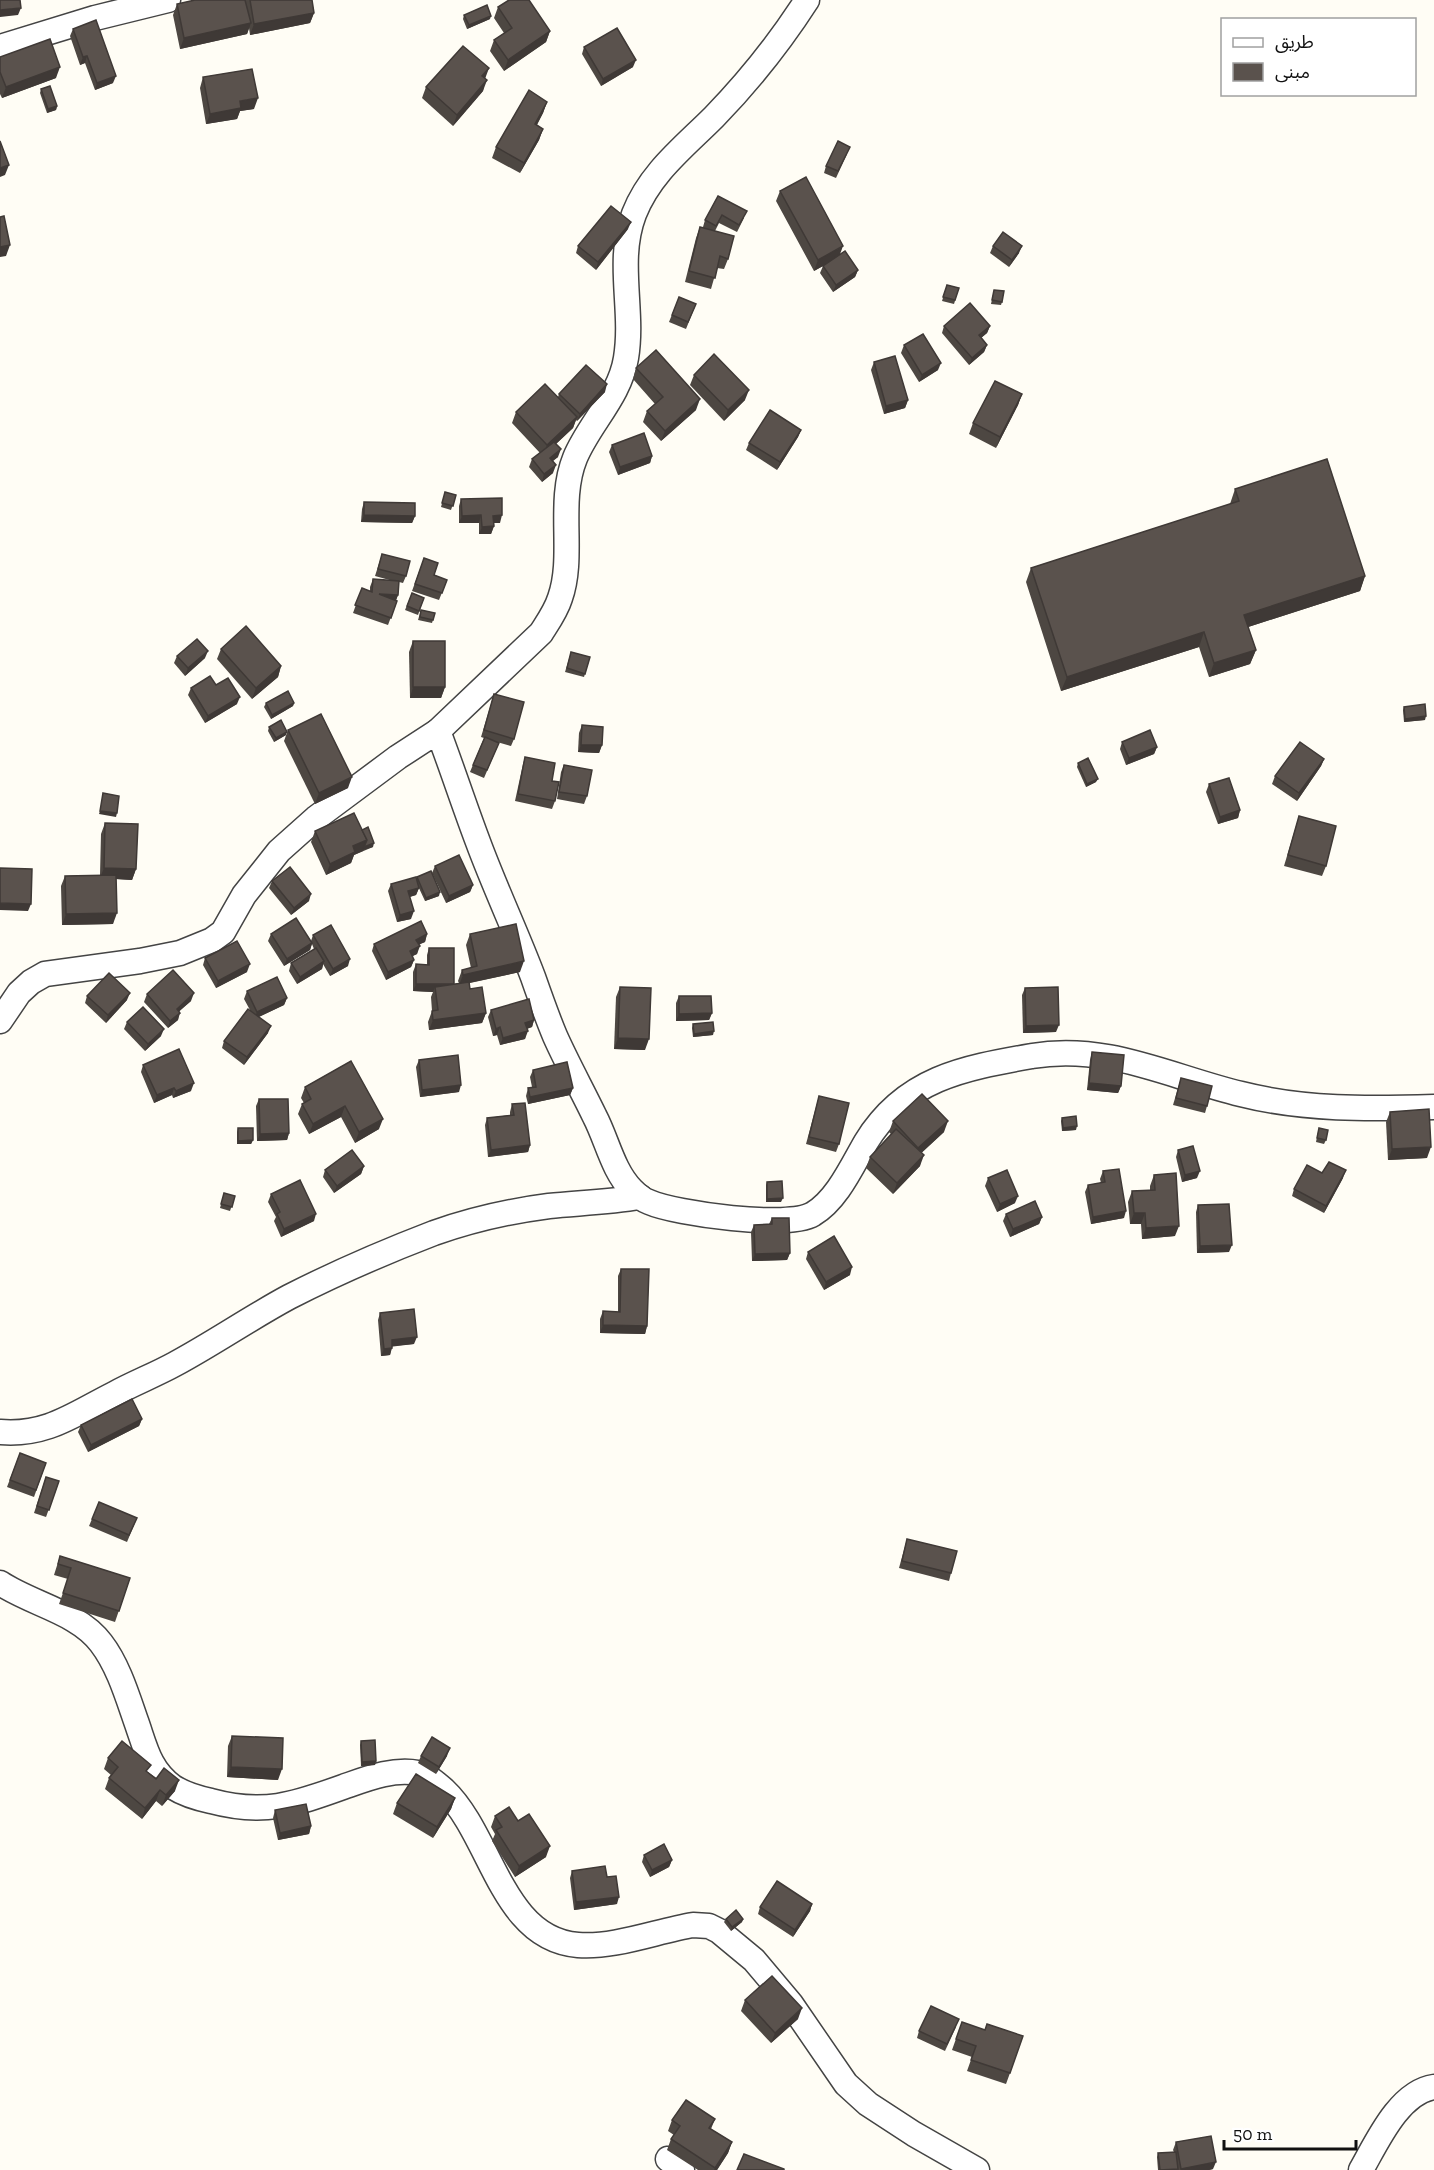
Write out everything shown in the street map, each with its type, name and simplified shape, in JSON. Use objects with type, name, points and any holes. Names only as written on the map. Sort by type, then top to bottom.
[{"type":"street","points":[[0,1021],[19,993],[31,982],[45,974],[180,953],[212,940],[223,932],[244,895],[279,850],[316,818],[404,752],[438,731],[541,633],[561,596],[565,573],[569,478],[575,458],[620,382],[627,357],[624,262],[633,215],[644,193],[670,158],[712,119],[770,53],[807,0]]},
{"type":"street","points":[[0,46],[154,1]]},
{"type":"street","points":[[438,731],[482,852],[555,1035],[623,1179],[640,1197],[664,1207],[737,1219],[770,1221],[807,1218],[825,1205],[886,1116],[916,1090],[950,1073],[977,1066],[1061,1052],[1105,1055],[1239,1094],[1281,1102],[1353,1109],[1434,1107]]},
{"type":"street","points":[[0,1432],[20,1433],[52,1427],[173,1365],[288,1298],[434,1234],[476,1220],[519,1211],[640,1197]]},
{"type":"street","points":[[0,1583],[78,1622],[102,1643],[119,1676],[146,1754],[153,1768],[174,1787],[193,1797],[230,1806],[258,1809],[313,1797],[390,1773],[418,1774],[433,1780],[460,1807],[511,1899],[532,1926],[545,1936],[559,1942],[593,1945],[693,1925],[709,1926],[719,1930],[754,1960],[790,2004],[846,2084],[868,2104],[914,2134],[977,2170]]},
{"type":"street","points":[[1361,2170],[1380,2135],[1405,2101],[1418,2092],[1434,2086]]},
{"type":"building","points":[[0,0],[20,0],[21,8],[0,10]]},
{"type":"building","points":[[195,0],[245,0],[251,23],[184,38],[177,4]]},
{"type":"building","points":[[250,0],[312,0],[314,13],[254,24]]},
{"type":"building","points":[[509,0],[529,0],[550,31],[508,60],[494,40],[512,28],[498,7]]},
{"type":"building","points":[[487,5],[491,16],[469,25],[464,15]]},
{"type":"building","points":[[96,20],[116,76],[97,83],[87,56],[83,57],[73,29]]},
{"type":"building","points":[[617,28],[636,60],[603,79],[584,47]]},
{"type":"building","points":[[50,39],[60,67],[6,87],[0,72],[0,57]]},
{"type":"building","points":[[463,46],[489,68],[482,76],[487,80],[457,115],[426,87]]},
{"type":"building","points":[[252,69],[258,98],[240,101],[241,108],[210,114],[203,77]]},
{"type":"building","points":[[50,86],[57,106],[48,109],[41,89]]},
{"type":"building","points":[[529,90],[547,102],[535,124],[543,129],[524,163],[496,147]]},
{"type":"building","points":[[0,141],[9,165],[0,168]]},
{"type":"building","points":[[838,141],[850,147],[838,171],[826,166]]},
{"type":"building","points":[[806,177],[843,246],[818,260],[780,191]]},
{"type":"building","points":[[718,196],[747,211],[739,225],[722,215],[716,226],[705,220]]},
{"type":"building","points":[[611,206],[631,222],[598,262],[578,246]]},
{"type":"building","points":[[4,216],[10,245],[0,247],[0,217]]},
{"type":"building","points":[[700,227],[734,236],[728,259],[720,256],[715,278],[689,271]]},
{"type":"building","points":[[1003,232],[1022,246],[1012,260],[993,246]]},
{"type":"building","points":[[845,251],[858,270],[836,285],[823,266]]},
{"type":"building","points":[[947,285],[959,288],[955,300],[943,297]]},
{"type":"building","points":[[994,290],[1004,291],[1002,302],[992,300]]},
{"type":"building","points":[[679,297],[696,304],[688,322],[672,315]]},
{"type":"building","points":[[970,303],[990,326],[979,335],[987,345],[972,358],[944,326]]},
{"type":"building","points":[[923,334],[941,363],[922,375],[904,345]]},
{"type":"building","points":[[656,350],[700,399],[665,431],[647,411],[663,397],[636,368]]},
{"type":"building","points":[[714,354],[749,390],[728,410],[694,375]]},
{"type":"building","points":[[895,356],[908,400],[886,406],[874,362]]},
{"type":"building","points":[[586,365],[607,384],[580,414],[559,394]]},
{"type":"building","points":[[995,381],[1022,394],[1000,437],[973,423]]},
{"type":"building","points":[[545,384],[577,417],[547,445],[516,412]]},
{"type":"building","points":[[770,410],[801,430],[780,462],[749,443]]},
{"type":"building","points":[[644,433],[652,456],[620,467],[612,445]]},
{"type":"building","points":[[554,442],[561,449],[550,458],[556,465],[544,474],[532,459]]},
{"type":"building","points":[[1327,459],[1365,576],[1244,615],[1256,650],[1214,663],[1204,632],[1067,677],[1031,568],[1239,501],[1235,489]]},
{"type":"building","points":[[445,492],[456,495],[453,506],[442,503]]},
{"type":"building","points":[[502,498],[502,515],[493,516],[494,526],[482,527],[481,515],[462,516],[461,499]]},
{"type":"building","points":[[364,502],[415,503],[415,516],[364,515]]},
{"type":"building","points":[[382,554],[410,561],[406,576],[378,569]]},
{"type":"building","points":[[424,558],[438,563],[434,575],[447,580],[442,593],[415,584]]},
{"type":"building","points":[[373,579],[399,581],[398,595],[379,594],[397,601],[391,618],[355,605],[362,588],[372,592]]},
{"type":"building","points":[[412,593],[424,598],[419,611],[407,606]]},
{"type":"building","points":[[421,610],[435,613],[433,620],[420,617]]},
{"type":"building","points":[[246,626],[281,666],[256,688],[221,649]]},
{"type":"building","points":[[197,639],[208,651],[188,668],[177,656]]},
{"type":"building","points":[[413,641],[445,641],[445,687],[413,687]]},
{"type":"building","points":[[571,652],[590,657],[585,674],[567,668]]},
{"type":"building","points":[[210,676],[216,685],[228,678],[240,697],[208,716],[191,688]]},
{"type":"building","points":[[288,691],[294,703],[272,715],[266,703]]},
{"type":"building","points":[[494,694],[524,702],[514,739],[484,730]]},
{"type":"building","points":[[1425,704],[1426,716],[1405,719],[1404,707]]},
{"type":"building","points":[[321,714],[352,777],[319,793],[288,730]]},
{"type":"building","points":[[281,720],[287,732],[276,738],[269,727]]},
{"type":"building","points":[[582,725],[603,727],[602,745],[581,745]]},
{"type":"building","points":[[1150,730],[1157,747],[1129,758],[1122,742]]},
{"type":"building","points":[[485,737],[499,743],[487,770],[473,765]]},
{"type":"building","points":[[1300,742],[1324,759],[1299,793],[1275,776]]},
{"type":"building","points":[[525,757],[555,763],[552,781],[559,782],[555,801],[518,794]]},
{"type":"building","points":[[1088,758],[1098,779],[1087,784],[1078,763]]},
{"type":"building","points":[[564,765],[592,770],[587,796],[559,792]]},
{"type":"building","points":[[1229,778],[1240,810],[1220,817],[1209,784]]},
{"type":"building","points":[[103,793],[119,796],[117,813],[100,811]]},
{"type":"building","points":[[354,813],[367,840],[353,846],[355,852],[330,864],[315,831]]},
{"type":"building","points":[[1299,816],[1336,826],[1326,866],[1288,855]]},
{"type":"building","points":[[105,823],[138,824],[136,869],[104,868]]},
{"type":"building","points":[[368,827],[374,843],[364,847],[367,840],[362,830]]},
{"type":"building","points":[[459,855],[473,885],[449,896],[435,866]]},
{"type":"building","points":[[290,867],[311,894],[294,908],[272,881]]},
{"type":"building","points":[[0,868],[32,869],[31,904],[0,903]]},
{"type":"building","points":[[431,871],[440,892],[426,898],[417,877]]},
{"type":"building","points":[[116,875],[117,913],[66,914],[65,876]]},
{"type":"building","points":[[416,877],[419,888],[408,891],[414,911],[400,915],[391,884]]},
{"type":"building","points":[[296,918],[312,943],[287,959],[271,934]]},
{"type":"building","points":[[421,921],[427,934],[416,940],[420,946],[410,951],[414,960],[388,972],[374,944]]},
{"type":"building","points":[[516,924],[524,961],[463,975],[462,970],[477,966],[470,934]]},
{"type":"building","points":[[331,925],[350,959],[333,969],[313,935]]},
{"type":"building","points":[[237,941],[250,964],[218,981],[205,958]]},
{"type":"building","points":[[316,948],[324,961],[300,977],[291,963]]},
{"type":"building","points":[[429,948],[454,948],[454,984],[416,984],[416,964],[429,965]]},
{"type":"building","points":[[173,970],[194,993],[177,1009],[180,1013],[170,1021],[147,994]]},
{"type":"building","points":[[109,973],[130,993],[108,1015],[87,996]]},
{"type":"building","points":[[277,977],[287,998],[257,1012],[247,991]]},
{"type":"building","points":[[469,982],[470,989],[482,987],[486,1013],[433,1020],[432,1011],[438,1010],[435,987]]},
{"type":"building","points":[[620,987],[651,988],[649,1039],[618,1038]]},
{"type":"building","points":[[1058,987],[1059,1025],[1026,1026],[1025,988]]},
{"type":"building","points":[[679,996],[711,996],[712,1013],[679,1014]]},
{"type":"building","points":[[529,999],[534,1020],[525,1023],[528,1031],[503,1038],[500,1027],[496,1029],[491,1010]]},
{"type":"building","points":[[143,1007],[164,1029],[148,1044],[127,1022]]},
{"type":"building","points":[[248,1009],[271,1026],[247,1057],[224,1041]]},
{"type":"building","points":[[713,1022],[714,1031],[694,1034],[693,1024]]},
{"type":"building","points":[[179,1049],[194,1083],[176,1091],[174,1088],[157,1095],[143,1065]]},
{"type":"building","points":[[1092,1052],[1124,1055],[1121,1086],[1089,1083]]},
{"type":"building","points":[[458,1055],[461,1085],[422,1090],[419,1060]]},
{"type":"building","points":[[351,1061],[383,1119],[359,1132],[345,1106],[313,1124],[302,1104],[311,1099],[305,1087]]},
{"type":"building","points":[[567,1062],[573,1088],[530,1097],[528,1088],[536,1087],[533,1070]]},
{"type":"building","points":[[1181,1078],[1212,1086],[1207,1106],[1176,1098]]},
{"type":"building","points":[[922,1094],[948,1121],[918,1148],[893,1121]]},
{"type":"building","points":[[819,1096],[849,1103],[839,1144],[809,1137]]},
{"type":"building","points":[[259,1099],[288,1099],[289,1133],[260,1134]]},
{"type":"building","points":[[525,1103],[530,1145],[491,1150],[487,1118],[514,1115],[512,1104]]},
{"type":"building","points":[[1429,1109],[1431,1147],[1392,1149],[1390,1112]]},
{"type":"building","points":[[1076,1116],[1077,1126],[1063,1128],[1062,1118]]},
{"type":"building","points":[[238,1128],[253,1128],[253,1140],[238,1141]]},
{"type":"building","points":[[1319,1128],[1328,1130],[1326,1140],[1317,1138]]},
{"type":"building","points":[[896,1129],[924,1155],[897,1183],[870,1157]]},
{"type":"building","points":[[1193,1146],[1200,1171],[1185,1175],[1178,1150]]},
{"type":"building","points":[[352,1150],[364,1166],[337,1186],[325,1170]]},
{"type":"building","points":[[1329,1162],[1346,1170],[1326,1206],[1294,1189],[1307,1165],[1322,1173]]},
{"type":"building","points":[[1119,1169],[1126,1211],[1093,1217],[1088,1185],[1105,1182],[1103,1171]]},
{"type":"building","points":[[1007,1170],[1018,1196],[1000,1204],[988,1178]]},
{"type":"building","points":[[1176,1173],[1179,1226],[1146,1228],[1145,1213],[1134,1213],[1132,1191],[1155,1190],[1154,1175]]},
{"type":"building","points":[[300,1180],[316,1214],[284,1229],[277,1214],[280,1212],[271,1194]]},
{"type":"building","points":[[782,1181],[783,1198],[767,1199],[767,1182]]},
{"type":"building","points":[[224,1193],[235,1196],[232,1207],[221,1204]]},
{"type":"building","points":[[1035,1201],[1042,1217],[1013,1229],[1006,1214]]},
{"type":"building","points":[[1229,1204],[1232,1245],[1200,1246],[1198,1205]]},
{"type":"building","points":[[772,1218],[789,1218],[790,1253],[755,1254],[754,1225],[772,1224]]},
{"type":"building","points":[[834,1236],[852,1267],[826,1282],[808,1252]]},
{"type":"building","points":[[621,1269],[649,1269],[647,1326],[603,1325],[603,1311],[620,1312]]},
{"type":"building","points":[[414,1309],[417,1337],[392,1340],[392,1348],[384,1349],[380,1313]]},
{"type":"building","points":[[132,1399],[142,1419],[91,1445],[81,1425]]},
{"type":"building","points":[[20,1453],[46,1463],[36,1490],[10,1480]]},
{"type":"building","points":[[46,1477],[59,1481],[49,1510],[37,1506]]},
{"type":"building","points":[[99,1502],[137,1518],[129,1535],[92,1519]]},
{"type":"building","points":[[907,1539],[957,1551],[951,1573],[902,1561]]},
{"type":"building","points":[[60,1556],[130,1578],[119,1611],[63,1593],[71,1568],[58,1564]]},
{"type":"building","points":[[232,1736],[283,1738],[282,1769],[231,1767]]},
{"type":"building","points":[[432,1737],[450,1748],[439,1767],[421,1756]]},
{"type":"building","points":[[375,1740],[376,1761],[362,1762],[361,1741]]},
{"type":"building","points":[[122,1741],[151,1765],[146,1771],[156,1779],[164,1768],[179,1780],[166,1795],[160,1790],[145,1808],[109,1778],[118,1767],[108,1758]]},
{"type":"building","points":[[416,1774],[455,1798],[437,1827],[397,1803]]},
{"type":"building","points":[[306,1804],[311,1826],[280,1833],[275,1810]]},
{"type":"building","points":[[509,1807],[518,1821],[529,1814],[550,1846],[519,1866],[496,1830],[502,1827],[495,1816]]},
{"type":"building","points":[[664,1844],[672,1860],[652,1870],[644,1855]]},
{"type":"building","points":[[605,1866],[607,1877],[616,1876],[619,1897],[576,1902],[572,1871]]},
{"type":"building","points":[[777,1881],[812,1904],[795,1930],[760,1907]]},
{"type":"building","points":[[736,1910],[743,1919],[732,1927],[726,1919]]},
{"type":"building","points":[[772,1976],[802,2008],[775,2033],[745,2000]]},
{"type":"building","points":[[931,2006],[959,2019],[947,2044],[919,2031]]},
{"type":"building","points":[[962,2022],[985,2030],[987,2024],[1023,2036],[1010,2073],[971,2060],[976,2046],[956,2039]]},
{"type":"building","points":[[686,2100],[715,2119],[709,2128],[732,2142],[715,2168],[671,2139],[680,2126],[672,2120]]},
{"type":"building","points":[[1211,2136],[1216,2162],[1181,2169],[1176,2142]]},
{"type":"building","points":[[1176,2152],[1178,2169],[1160,2170],[1158,2153]]},
{"type":"building","points":[[744,2154],[784,2169],[784,2170],[737,2170]]}]
